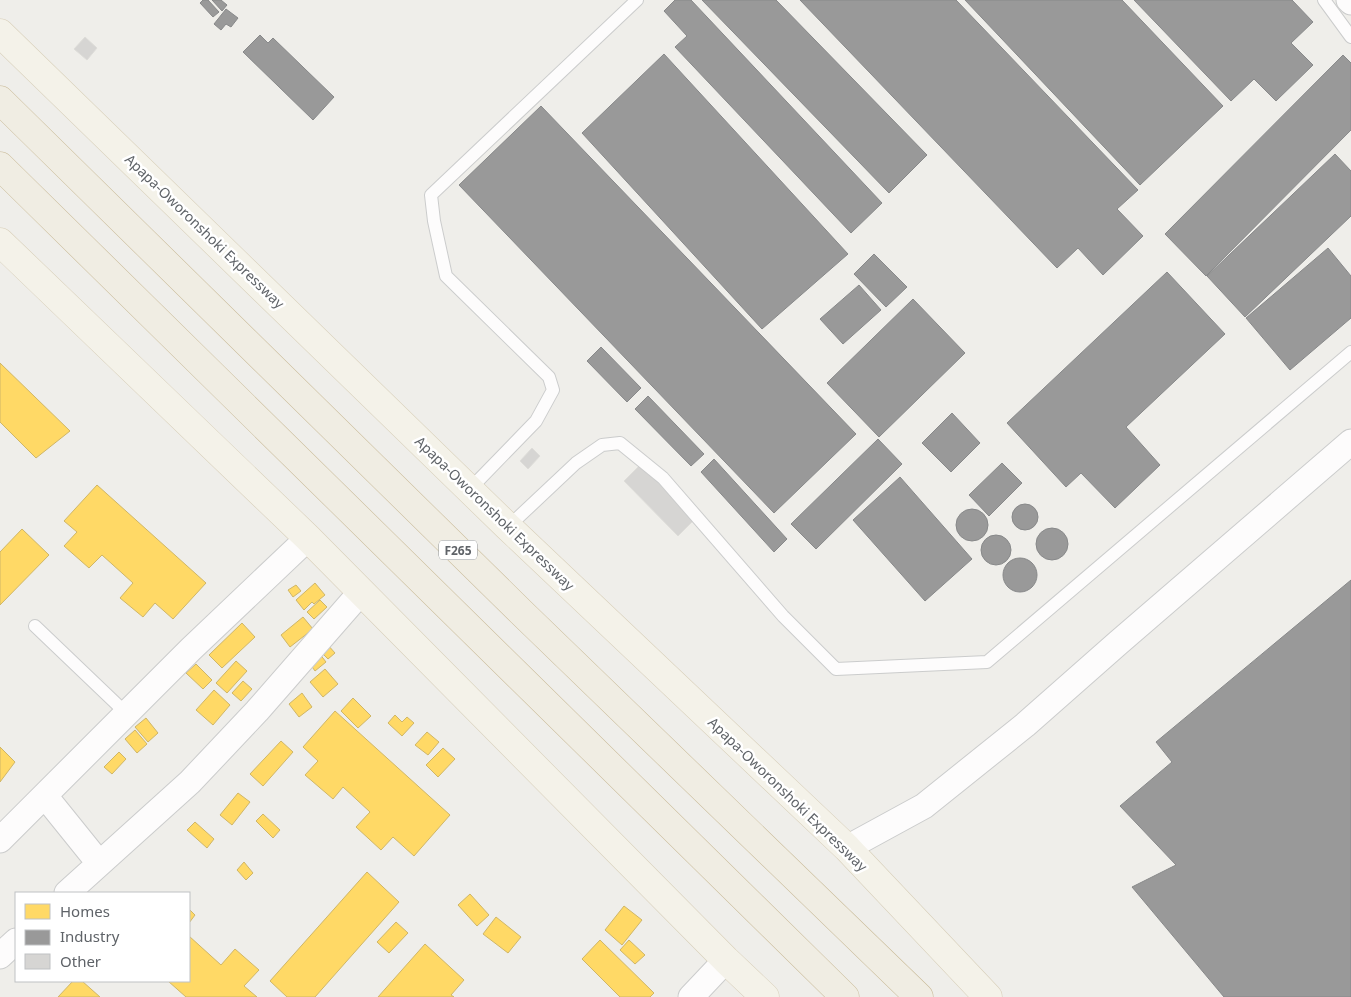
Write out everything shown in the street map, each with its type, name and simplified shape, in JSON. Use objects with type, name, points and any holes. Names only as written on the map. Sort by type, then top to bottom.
[{"type":"highway","name":"F265","points":[[0,100],[507,598],[919,997]]},
{"type":"highway","points":[[0,166],[845,997]]},
{"type":"main road","name":"Apapa-Oworonshoki Expressway","points":[[0,33],[508,527],[846,848],[988,997]]},
{"type":"main road","points":[[0,242],[308,538],[726,960],[765,997]]},
{"type":"street","points":[[846,848],[924,806],[1018,732],[1351,442]]},
{"type":"street","points":[[0,840],[126,713],[308,538]]},
{"type":"street","points":[[68,892],[190,782],[257,711],[361,592]]},
{"type":"street","points":[[45,796],[99,863]]},
{"type":"street","points":[[0,956],[15,942]]},
{"type":"street","points":[[690,997],[726,960]]},
{"type":"lane","points":[[470,489],[536,421],[553,390],[549,377],[446,276],[431,195],[636,0]]},
{"type":"lane","points":[[1324,0],[1351,37]]},
{"type":"lane","points":[[508,527],[576,463],[602,445],[620,443],[663,478],[783,616],[836,669],[987,662],[1351,352]]},
{"type":"lane","points":[[35,626],[126,713]]},
{"type":"building: Homes","points":[[0,363],[70,431],[36,458],[0,422]]},
{"type":"building: Homes","points":[[97,485],[206,583],[173,619],[155,603],[143,617],[120,598],[133,583],[102,555],[89,568],[64,546],[77,532],[64,521]]},
{"type":"building: Homes","points":[[22,529],[49,555],[0,605],[0,552]]},
{"type":"building: Homes","points":[[315,583],[325,595],[314,604],[312,602],[304,610],[296,600]]},
{"type":"building: Homes","points":[[296,585],[301,591],[293,597],[288,590]]},
{"type":"building: Homes","points":[[320,600],[327,607],[314,619],[307,612]]},
{"type":"building: Homes","points":[[303,617],[313,629],[290,647],[281,635]]},
{"type":"building: Homes","points":[[242,623],[255,637],[222,668],[209,655]]},
{"type":"building: Homes","points":[[327,644],[335,653],[328,659],[320,651]]},
{"type":"building: Homes","points":[[319,653],[326,662],[315,671],[308,661]]},
{"type":"building: Homes","points":[[236,661],[247,671],[227,693],[216,683]]},
{"type":"building: Homes","points":[[196,664],[212,680],[203,689],[186,673]]},
{"type":"building: Homes","points":[[325,669],[338,684],[323,697],[310,682]]},
{"type":"building: Homes","points":[[243,681],[252,689],[241,701],[232,693]]},
{"type":"building: Homes","points":[[214,690],[230,705],[213,725],[196,710]]},
{"type":"building: Homes","points":[[302,693],[312,707],[299,717],[289,704]]},
{"type":"building: Homes","points":[[353,698],[371,716],[358,728],[341,711]]},
{"type":"building: Homes","points":[[335,711],[450,815],[414,856],[393,837],[381,850],[356,827],[370,812],[343,787],[333,799],[305,775],[318,761],[303,747]]},
{"type":"building: Homes","points":[[395,715],[402,722],[407,717],[414,723],[402,736],[388,723]]},
{"type":"building: Homes","points":[[146,718],[158,733],[148,742],[135,727]]},
{"type":"building: Homes","points":[[135,730],[147,744],[137,753],[125,739]]},
{"type":"building: Homes","points":[[427,732],[439,742],[428,755],[415,745]]},
{"type":"building: Homes","points":[[281,741],[293,752],[263,786],[250,774]]},
{"type":"building: Homes","points":[[0,747],[15,762],[0,782]]},
{"type":"building: Homes","points":[[443,748],[455,759],[438,777],[426,765]]},
{"type":"building: Homes","points":[[119,752],[126,759],[112,774],[104,767]]},
{"type":"building: Homes","points":[[238,793],[250,802],[232,825],[220,815]]},
{"type":"building: Homes","points":[[263,814],[280,830],[273,838],[256,821]]},
{"type":"building: Homes","points":[[195,822],[214,839],[207,848],[187,830]]},
{"type":"building: Homes","points":[[244,862],[253,873],[246,880],[237,870]]},
{"type":"building: Homes","points":[[367,872],[399,902],[315,997],[287,997],[270,981]]},
{"type":"building: Homes","points":[[470,894],[489,915],[477,926],[458,905]]},
{"type":"building: Homes","points":[[624,906],[642,920],[622,945],[605,930]]},
{"type":"building: Homes","points":[[190,910],[195,915],[190,922]]},
{"type":"building: Homes","points":[[496,917],[521,937],[508,953],[483,934]]},
{"type":"building: Homes","points":[[396,922],[408,933],[389,953],[377,942]]},
{"type":"building: Homes","points":[[190,937],[221,965],[235,949],[259,970],[244,986],[257,997],[186,997],[169,982],[190,982]]},
{"type":"building: Homes","points":[[600,940],[654,993],[650,997],[620,997],[582,959]]},
{"type":"building: Homes","points":[[629,940],[645,955],[635,964],[620,950]]},
{"type":"building: Homes","points":[[425,944],[464,980],[451,995],[454,997],[378,997]]},
{"type":"building: Homes","points":[[72,982],[83,982],[100,997],[58,997]]},
{"type":"building: Industry","points":[[203,0],[208,0],[219,12],[213,17],[200,3]]},
{"type":"building: Industry","points":[[212,0],[221,0],[227,5],[222,11]]},
{"type":"building: Industry","points":[[675,0],[691,0],[882,203],[851,233],[675,47],[687,36],[664,11]]},
{"type":"building: Industry","points":[[702,0],[776,0],[927,155],[889,193]]},
{"type":"building: Industry","points":[[800,0],[956,0],[1138,190],[1117,209],[1143,236],[1103,275],[1078,248],[1057,268]]},
{"type":"building: Industry","points":[[965,0],[1122,0],[1223,106],[1140,185]]},
{"type":"building: Industry","points":[[1134,0],[1292,0],[1313,22],[1291,43],[1313,65],[1276,101],[1254,79],[1231,101]]},
{"type":"building: Industry","points":[[226,9],[238,18],[231,27],[226,24],[221,30],[214,24]]},
{"type":"building: Industry","points":[[260,35],[268,43],[273,38],[334,97],[313,120],[243,52]]},
{"type":"building: Industry","points":[[664,54],[848,254],[762,329],[582,133]]},
{"type":"building: Industry","points":[[1343,55],[1351,63],[1351,130],[1206,276],[1165,234]]},
{"type":"building: Industry","points":[[541,106],[856,434],[774,513],[459,185]]},
{"type":"building: Industry","points":[[1335,154],[1351,171],[1351,216],[1245,317],[1207,276]]},
{"type":"building: Industry","points":[[1328,248],[1351,276],[1351,318],[1290,370],[1246,318]]},
{"type":"building: Industry","points":[[874,254],[907,287],[886,307],[854,274]]},
{"type":"building: Industry","points":[[1167,272],[1225,334],[1126,427],[1160,465],[1115,508],[1081,473],[1066,487],[1007,423]]},
{"type":"building: Industry","points":[[859,285],[881,310],[843,344],[820,319]]},
{"type":"building: Industry","points":[[913,299],[965,353],[879,437],[827,383]]},
{"type":"building: Industry","points":[[601,347],[641,388],[627,402],[587,361]]},
{"type":"building: Industry","points":[[648,396],[704,454],[691,466],[635,409]]},
{"type":"building: Industry","points":[[952,413],[980,443],[951,472],[922,443]]},
{"type":"building: Industry","points":[[878,439],[902,464],[816,549],[791,524]]},
{"type":"building: Industry","points":[[714,459],[787,539],[774,552],[701,472]]},
{"type":"building: Industry","points":[[1002,463],[1022,483],[989,516],[969,495]]},
{"type":"building: Industry","points":[[900,477],[972,559],[925,601],[853,520]]},
{"type":"building: Industry","points":[[1025,504],[1034,508],[1038,517],[1034,526],[1025,530],[1016,526],[1012,517],[1016,508]]},
{"type":"building: Industry","points":[[972,509],[978,510],[983,514],[987,519],[987,531],[983,536],[978,540],[972,541],[966,540],[961,536],[957,531],[956,525],[957,519],[961,514],[966,510]]},
{"type":"building: Industry","points":[[1052,528],[1058,529],[1063,533],[1067,538],[1067,550],[1063,555],[1058,559],[1052,560],[1046,559],[1041,555],[1037,550],[1036,544],[1037,538],[1041,533],[1046,529]]},
{"type":"building: Industry","points":[[996,535],[1007,539],[1011,550],[1007,561],[996,565],[985,561],[981,550],[985,539]]},
{"type":"building: Industry","points":[[1020,558],[1027,559],[1032,563],[1036,568],[1036,582],[1032,587],[1027,591],[1020,592],[1013,591],[1008,587],[1004,582],[1003,575],[1004,568],[1008,563],[1013,559]]},
{"type":"building: Industry","points":[[1351,580],[1351,997],[1224,997],[1132,887],[1176,865],[1120,806],[1172,762],[1156,742]]},
{"type":"building: Other","points":[[85,37],[97,48],[87,60],[74,49]]},
{"type":"building: Other","points":[[532,448],[540,456],[528,469],[520,461]]},
{"type":"building: Other","points":[[641,464],[694,520],[678,536],[624,481]]}]
